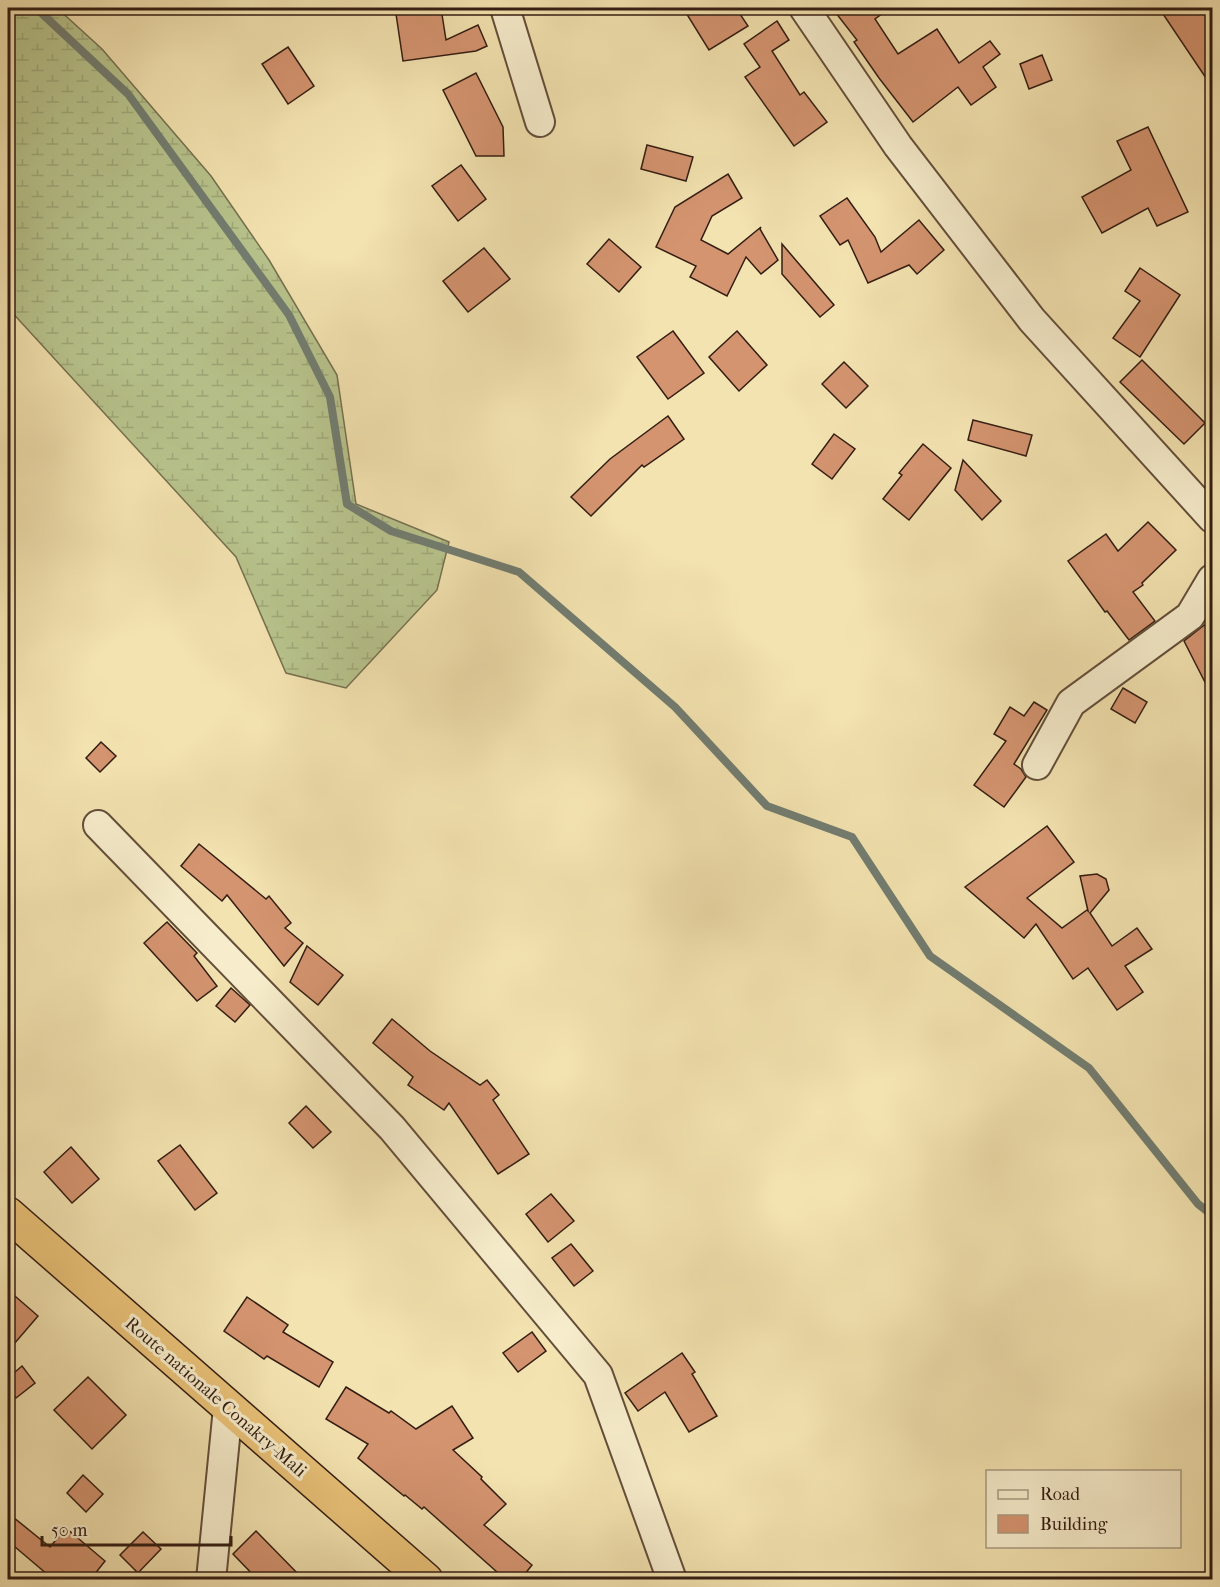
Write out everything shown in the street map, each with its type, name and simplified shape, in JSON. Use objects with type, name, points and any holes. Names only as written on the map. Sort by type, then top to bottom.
[{"type":"highway","name":"Route nationale Conakry-Mali","points":[[8,1214],[426,1580]]},
{"type":"street","points":[[505,8],[540,122]]},
{"type":"street","points":[[804,8],[898,146],[1032,320],[1212,518]]},
{"type":"street","points":[[1037,765],[1071,703],[1190,616],[1212,579]]},
{"type":"street","points":[[98,825],[392,1128],[598,1375],[672,1580]]},
{"type":"street","points":[[211,1580],[228,1408]]},
{"type":"green space","points":[[8,8],[57,8],[102,49],[211,176],[269,260],[337,375],[356,504],[449,542],[437,590],[346,688],[286,673],[236,557],[8,308]]},
{"type":"building","points":[[441,8],[446,40],[478,25],[487,46],[476,51],[403,61],[396,14]]},
{"type":"building","points":[[683,8],[736,8],[748,26],[709,50]]},
{"type":"building","points":[[832,8],[890,8],[875,19],[898,54],[937,29],[959,63],[990,41],[1000,54],[983,67],[996,87],[971,105],[958,87],[913,122],[879,78],[854,42],[857,40]]},
{"type":"building","points":[[1159,8],[1207,8],[1212,16],[1212,87]]},
{"type":"building","points":[[777,21],[789,40],[772,51],[800,95],[804,92],[827,122],[794,146],[745,77],[760,67],[744,44]]},
{"type":"building","points":[[288,47],[314,86],[288,104],[262,64]]},
{"type":"building","points":[[1042,55],[1052,80],[1029,89],[1020,64]]},
{"type":"building","points":[[476,73],[503,127],[504,156],[476,156],[443,90]]},
{"type":"building","points":[[1148,127],[1188,212],[1157,226],[1148,208],[1102,233],[1082,197],[1131,170],[1117,141]]},
{"type":"building","points":[[647,145],[693,157],[686,181],[641,169]]},
{"type":"building","points":[[461,165],[486,199],[458,221],[432,186]]},
{"type":"building","points":[[728,174],[742,198],[712,216],[701,240],[728,254],[761,227],[760,229],[778,260],[761,274],[746,257],[727,296],[690,277],[696,266],[656,247],[675,207]]},
{"type":"building","points":[[847,198],[875,237],[881,252],[919,220],[944,250],[917,274],[909,265],[868,283],[848,240],[840,245],[820,216]]},
{"type":"building","points":[[609,239],[641,267],[619,292],[587,264]]},
{"type":"building","points":[[782,244],[834,305],[820,317],[782,274]]},
{"type":"building","points":[[484,248],[510,279],[468,312],[443,281]]},
{"type":"building","points":[[1140,268],[1180,295],[1140,357],[1113,338],[1140,301],[1125,291]]},
{"type":"building","points":[[673,331],[704,373],[668,399],[637,357]]},
{"type":"building","points":[[737,331],[767,365],[739,391],[709,357]]},
{"type":"building","points":[[1142,360],[1205,423],[1184,444],[1120,382]]},
{"type":"building","points":[[844,362],[868,386],[846,408],[822,384]]},
{"type":"building","points":[[668,416],[684,439],[644,467],[642,465],[591,516],[571,497],[610,459]]},
{"type":"building","points":[[973,420],[1032,435],[1026,456],[968,440]]},
{"type":"building","points":[[834,434],[855,449],[832,479],[812,464]]},
{"type":"building","points":[[923,444],[951,468],[909,520],[883,499],[902,475],[899,473]]},
{"type":"building","points":[[963,460],[1001,501],[982,520],[955,490]]},
{"type":"building","points":[[1148,522],[1176,550],[1142,583],[1143,585],[1133,592],[1155,621],[1129,640],[1107,611],[1105,612],[1068,561],[1106,534],[1118,551]]},
{"type":"building","points":[[1212,619],[1212,696],[1184,641]]},
{"type":"building","points":[[1123,688],[1147,702],[1135,723],[1111,709]]},
{"type":"building","points":[[1034,702],[1047,710],[1014,764],[1026,777],[1004,807],[974,785],[1006,741],[994,734],[1010,707],[1024,716]]},
{"type":"building","points":[[101,742],[116,756],[100,772],[86,758]]},
{"type":"building","points":[[1047,826],[1074,862],[1027,898],[1062,928],[1088,911],[1080,876],[1097,874],[1106,879],[1109,890],[1090,913],[1112,946],[1137,928],[1152,949],[1125,966],[1143,992],[1117,1010],[1088,968],[1073,979],[1036,924],[1024,938],[965,887]]},
{"type":"building","points":[[199,844],[266,899],[269,896],[291,923],[285,928],[303,943],[284,966],[227,895],[222,901],[181,866]]},
{"type":"building","points":[[167,922],[197,953],[194,956],[217,986],[197,1001],[144,943]]},
{"type":"building","points":[[307,946],[343,975],[318,1005],[290,982]]},
{"type":"building","points":[[231,988],[250,1005],[235,1022],[216,1006]]},
{"type":"building","points":[[392,1019],[430,1051],[480,1085],[487,1080],[499,1095],[493,1100],[529,1154],[498,1174],[449,1103],[444,1110],[408,1085],[413,1077],[373,1043]]},
{"type":"building","points":[[306,1106],[331,1132],[313,1148],[289,1123]]},
{"type":"building","points":[[180,1145],[217,1193],[195,1210],[158,1161]]},
{"type":"building","points":[[71,1147],[99,1179],[72,1203],[44,1172]]},
{"type":"building","points":[[551,1194],[574,1221],[548,1242],[526,1214]]},
{"type":"building","points":[[571,1244],[593,1271],[574,1286],[552,1258]]},
{"type":"building","points":[[8,1290],[38,1316],[8,1351]]},
{"type":"building","points":[[247,1297],[288,1325],[283,1332],[333,1362],[319,1387],[267,1356],[264,1359],[224,1331]]},
{"type":"building","points":[[532,1332],[546,1351],[518,1372],[503,1353]]},
{"type":"building","points":[[682,1353],[695,1372],[692,1374],[717,1416],[689,1432],[665,1392],[638,1411],[625,1393]]},
{"type":"building","points":[[22,1366],[35,1383],[16,1398],[8,1387],[8,1378]]},
{"type":"building","points":[[88,1377],[126,1415],[92,1449],[54,1410]]},
{"type":"building","points":[[346,1387],[389,1413],[391,1411],[416,1429],[452,1406],[473,1438],[453,1450],[506,1504],[484,1525],[532,1565],[520,1580],[506,1580],[424,1507],[422,1509],[404,1496],[358,1458],[368,1444],[326,1419]]},
{"type":"building","points":[[83,1475],[103,1494],[86,1512],[67,1493]]},
{"type":"building","points":[[8,1513],[50,1547],[66,1528],[105,1561],[90,1580],[54,1580],[8,1541]]},
{"type":"building","points":[[256,1531],[304,1580],[258,1580],[233,1554]]},
{"type":"building","points":[[143,1532],[161,1549],[138,1573],[120,1555]]},
{"type":"waterway","points":[[36,8],[128,94],[289,315],[330,397],[347,504],[391,531],[519,572],[675,707],[767,806],[852,837],[930,956],[1089,1068],[1198,1204],[1212,1215]]}]
